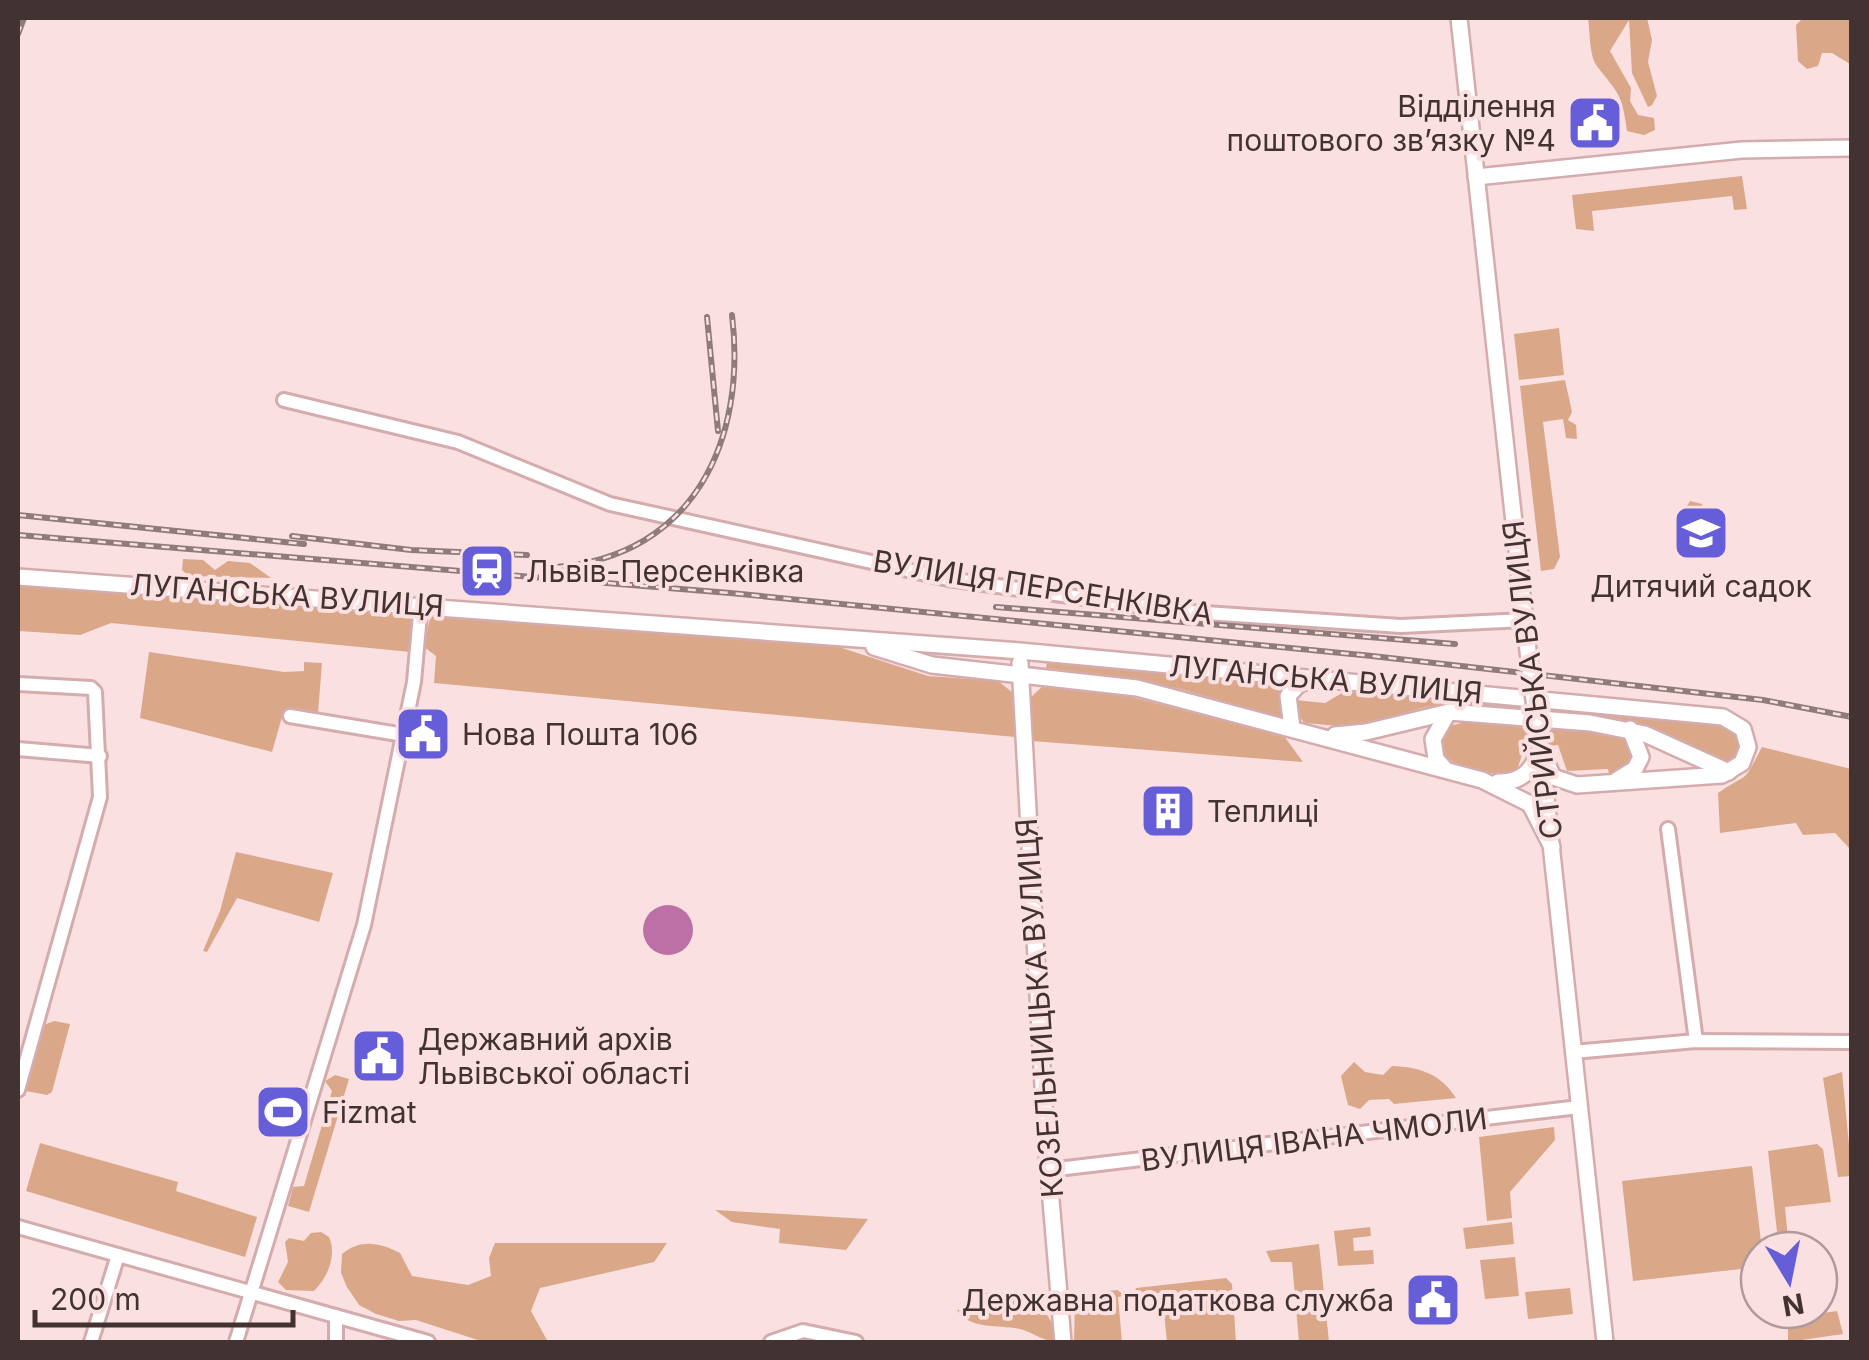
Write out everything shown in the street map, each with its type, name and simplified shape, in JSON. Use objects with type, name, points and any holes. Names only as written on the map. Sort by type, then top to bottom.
[{"type":"main road","name":"СТРИЙСЬКА ВУЛИЦЯ","points":[[1459,18],[1605,1342]]},
{"type":"main road","points":[[1476,177],[1767,148],[1852,148]]},
{"type":"main road","name":"ЛУГАНСЬКА ВУЛИЦЯ","points":[[18,577],[421,603],[1317,678],[1723,717],[1734,721],[1746,736],[1745,758],[1733,772],[1717,770],[1630,730],[1449,712],[1366,732],[1316,734]]},
{"type":"main road","name":"ЛУГАНСЬКА ВУЛИЦЯ","points":[[856,641],[932,666],[1137,688],[1445,769],[1482,780],[1530,804],[1552,847]]},
{"type":"main road","name":"КОЗЕЛЬНИЦЬКА ВУЛИЦЯ","points":[[1020,651],[1049,1170],[1063,1342]]},
{"type":"main road","points":[[1292,728],[1288,696],[1299,684],[1317,678]]},
{"type":"main road","name":"ЛУГАНСЬКА ВУЛИЦЯ","points":[[1445,769],[1432,746],[1436,727],[1449,712]]},
{"type":"main road","points":[[1607,783],[1629,775],[1639,764],[1640,746],[1630,730]]},
{"type":"main road","points":[[1540,748],[1554,776],[1577,785],[1733,772]]},
{"type":"main road","name":"ЛУГАНСЬКА ВУЛИЦЯ","points":[[1482,780],[1511,782],[1521,778],[1534,765],[1540,748]]},
{"type":"main road","points":[[1552,847],[1555,800],[1577,785]]},
{"type":"street","name":"ВУЛИЦЯ ПЕРСЕНКІВКА","points":[[284,400],[458,442],[610,504],[948,579],[1176,612],[1401,626],[1525,620]]},
{"type":"street","points":[[236,1342],[364,925],[404,735],[421,603]]},
{"type":"street","points":[[18,684],[91,688],[97,696],[100,756],[100,797],[18,1090]]},
{"type":"street","points":[[290,716],[404,735]]},
{"type":"street","points":[[18,749],[100,756]]},
{"type":"street","points":[[1668,829],[1696,1041]]},
{"type":"street","points":[[1573,1052],[1696,1041],[1852,1042]]},
{"type":"street","name":"ВУЛИЦЯ ІВАНА ЧМОЛИ","points":[[1049,1170],[1579,1107]]},
{"type":"street","points":[[18,1227],[428,1342]]},
{"type":"street","points":[[92,1342],[118,1255]]},
{"type":"street","points":[[336,1316],[336,1342]]},
{"type":"street","points":[[771,1342],[803,1331],[856,1342]]},
{"type":"shaded area","points":[[1588,18],[1647,18],[1652,40],[1648,62],[1657,96],[1652,105],[1648,107],[1632,73],[1629,20],[1610,51],[1631,88],[1630,101],[1638,115],[1654,118],[1655,130],[1644,135],[1627,131],[1618,94],[1594,62]]},
{"type":"shaded area","points":[[1803,18],[1851,18],[1850,64],[1832,53],[1822,53],[1818,66],[1807,69],[1798,61],[1796,25]]},
{"type":"shaded area","points":[[1742,176],[1747,209],[1734,210],[1732,196],[1592,211],[1594,231],[1576,229],[1572,195]]},
{"type":"shaded area","points":[[1559,328],[1564,375],[1519,380],[1514,334]]},
{"type":"shaded area","points":[[1565,380],[1572,412],[1568,420],[1576,425],[1577,439],[1566,438],[1563,419],[1543,422],[1560,557],[1554,569],[1541,571],[1520,386]]},
{"type":"shaded area","name":"Дитячий садок","points":[[1690,501],[1702,504],[1705,515],[1723,519],[1716,545],[1682,542],[1691,527],[1684,511]]},
{"type":"shaded area","points":[[183,559],[203,560],[215,570],[228,561],[250,563],[271,578],[189,576],[182,570]]},
{"type":"shaded area","points":[[18,586],[410,612],[414,628],[411,652],[111,623],[80,635],[19,631]]},
{"type":"shaded area","points":[[431,613],[836,646],[928,676],[998,681],[1012,692],[1015,737],[434,683],[436,656],[424,647]]},
{"type":"shaded area","points":[[149,652],[284,672],[304,671],[304,662],[322,663],[318,713],[284,710],[272,752],[140,718]]},
{"type":"shaded area","points":[[1047,662],[1284,683],[1286,719],[1180,689],[1046,668]]},
{"type":"shaded area","points":[[1043,686],[1127,696],[1284,736],[1303,762],[1032,741],[1030,698]]},
{"type":"shaded area","points":[[1347,690],[1724,726],[1737,734],[1740,747],[1734,760],[1720,764],[1650,728],[1620,719],[1460,704],[1426,707],[1350,727],[1305,723],[1296,714],[1295,700],[1325,703]]},
{"type":"shaded area","points":[[1471,721],[1611,734],[1629,742],[1633,760],[1622,772],[1567,771],[1558,745],[1524,749],[1517,770],[1509,773],[1475,771],[1452,762],[1439,746],[1448,726]]},
{"type":"shaded area","points":[[1762,747],[1851,769],[1851,850],[1835,833],[1803,835],[1796,823],[1720,833],[1718,793],[1744,776]]},
{"type":"shaded area","points":[[236,852],[333,873],[319,922],[237,898],[207,952],[203,951],[220,911]]},
{"type":"shaded area","points":[[668,905],[685,913],[693,930],[685,947],[668,955],[651,947],[643,930],[651,913]]},
{"type":"shaded area","points":[[54,1021],[70,1024],[52,1092],[47,1095],[26,1091],[39,1027]]},
{"type":"shaded area","points":[[1354,1062],[1365,1072],[1383,1075],[1392,1066],[1421,1070],[1444,1083],[1456,1098],[1394,1104],[1389,1099],[1369,1100],[1360,1109],[1348,1105],[1341,1076]]},
{"type":"shaded area","points":[[1842,1072],[1852,1176],[1838,1177],[1823,1078]]},
{"type":"shaded area","points":[[335,1075],[349,1079],[309,1212],[288,1206],[293,1187],[304,1186],[332,1091],[325,1081]]},
{"type":"shaded area","points":[[1554,1127],[1555,1140],[1510,1192],[1512,1218],[1487,1221],[1479,1137]]},
{"type":"shaded area","points":[[40,1143],[178,1182],[176,1191],[257,1217],[245,1257],[26,1191]]},
{"type":"shaded area","points":[[1817,1144],[1823,1149],[1831,1202],[1785,1207],[1787,1230],[1777,1230],[1768,1151]]},
{"type":"shaded area","points":[[1752,1166],[1760,1230],[1739,1230],[1739,1269],[1633,1281],[1622,1181]]},
{"type":"shaded area","points":[[715,1210],[868,1219],[846,1250],[779,1243],[780,1229],[732,1222]]},
{"type":"shaded area","points":[[1512,1222],[1514,1244],[1466,1249],[1463,1228]]},
{"type":"shaded area","points":[[1370,1227],[1371,1236],[1353,1238],[1354,1251],[1373,1250],[1374,1264],[1338,1266],[1334,1231]]},
{"type":"shaded area","points":[[321,1232],[329,1237],[332,1251],[323,1279],[314,1291],[286,1290],[278,1282],[288,1262],[285,1242],[289,1238],[304,1241],[311,1233]]},
{"type":"shaded area","points":[[495,1243],[667,1243],[654,1262],[540,1288],[531,1311],[548,1342],[484,1342],[416,1320],[399,1321],[376,1314],[359,1305],[341,1273],[342,1254],[370,1244],[400,1253],[412,1276],[468,1285],[491,1276],[489,1258]]},
{"type":"shaded area","points":[[1319,1244],[1329,1342],[1299,1342],[1292,1262],[1271,1262],[1266,1251]]},
{"type":"shaded area","points":[[1515,1257],[1519,1296],[1485,1299],[1480,1260]]},
{"type":"shaded area","points":[[1226,1278],[1232,1284],[1236,1342],[1167,1342],[1162,1293],[1133,1295],[1136,1288]]},
{"type":"shaded area","points":[[1570,1288],[1573,1314],[1528,1319],[1525,1292]]},
{"type":"shaded area","points":[[1117,1290],[1126,1296],[1118,1297],[1122,1342],[1074,1342],[1075,1298]]},
{"type":"shaded area","points":[[980,1293],[1021,1296],[1038,1306],[1051,1321],[1059,1342],[1020,1329],[975,1323],[957,1310],[980,1308]]},
{"type":"shaded area","points":[[1839,1319],[1843,1334],[1788,1342],[1788,1330],[1839,1330]]},
{"type":"railway","points":[[18,34],[24,18]]},
{"type":"railway","points":[[556,567],[604,558],[644,541],[676,515],[701,484],[719,447],[730,406],[734,361],[732,315]]},
{"type":"railway","points":[[707,317],[718,431]]},
{"type":"railway","points":[[18,515],[304,544]]},
{"type":"railway","points":[[18,535],[730,593],[1372,656],[1763,700],[1852,717]]},
{"type":"railway","points":[[292,536],[411,550],[527,555]]},
{"type":"railway","points":[[996,607],[1455,644]]},
{"type":"place","name":"Відділення поштового зв’язку №4","points":[[1595,123]]},
{"type":"place","name":"Дитячий садок","points":[[1701,533]]},
{"type":"place","name":"Львів-Персенківка","points":[[487,571]]},
{"type":"place","name":"Нова Пошта 106","points":[[423,734]]},
{"type":"place","name":"Теплиці","points":[[1168,811]]},
{"type":"place","name":"Державний архів Львівської області","points":[[379,1056]]},
{"type":"place","name":"Fizmat","points":[[283,1112]]},
{"type":"place","name":"Державна податкова служба","points":[[1433,1300]]}]
